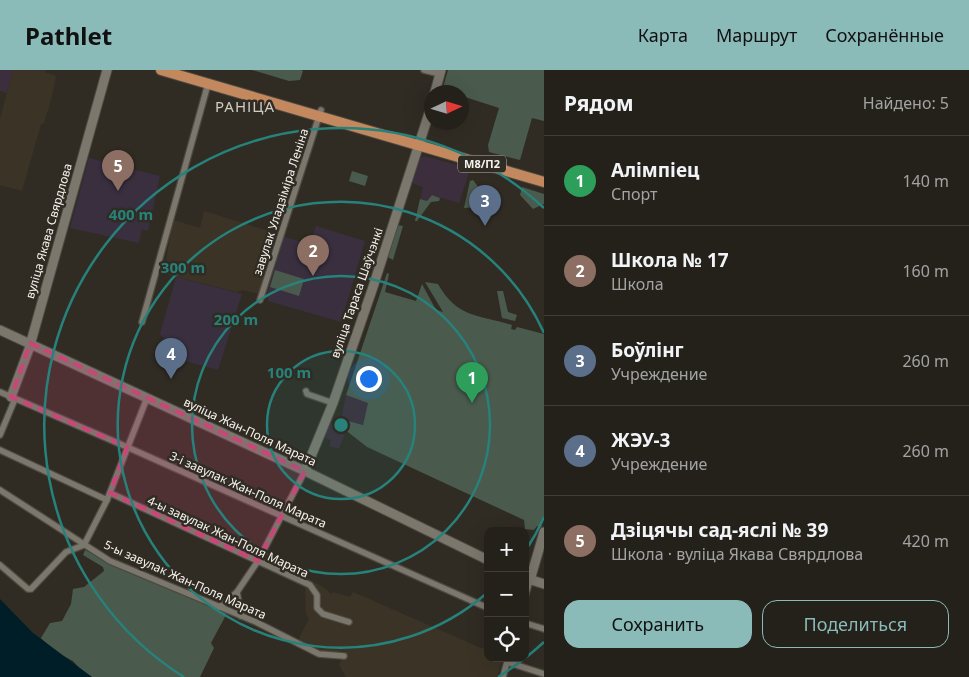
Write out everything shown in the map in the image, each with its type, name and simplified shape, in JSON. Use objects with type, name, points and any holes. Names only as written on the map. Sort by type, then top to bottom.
[{"type":"main road","name":"М8/П2","points":[[161,70],[544,176]]},
{"type":"main road","name":"М8/П2","points":[[184,70],[320,113]]},
{"type":"main road","name":"М8/П2","points":[[421,142],[544,182]]},
{"type":"street","name":"вуліца Якава Свярдлова","points":[[0,435],[30,343],[107,70]]},
{"type":"street","points":[[424,70],[440,72],[437,85]]},
{"type":"street","points":[[142,322],[208,84]]},
{"type":"street","name":"завулак Уладзіміра Леніна","points":[[260,300],[320,113]]},
{"type":"street","name":"вуліца Тараса Шаўчэнкі","points":[[218,607],[237,592],[258,561],[305,471],[333,403],[424,130]]},
{"type":"street","name":"вуліца Жан-Поля Марата","points":[[0,330],[305,471],[484,558]]},
{"type":"street","points":[[306,391],[307,394],[333,403]]},
{"type":"street","name":"3-і завулак Жан-Поля Марата","points":[[0,392],[484,606]]},
{"type":"street","points":[[0,565],[28,589],[31,589],[66,552],[84,545],[110,493],[147,398]]},
{"type":"street","points":[[0,450],[107,500]]},
{"type":"street","name":"5-ы завулак Жан-Поля Марата","points":[[0,490],[110,560],[241,616],[319,654],[344,656]]},
{"type":"street","name":"4-ы завулак Жан-Поля Марата","points":[[110,493],[310,585],[316,595],[317,608],[323,614],[349,622]]},
{"type":"street","points":[[529,576],[544,532]]},
{"type":"street","points":[[529,579],[544,584]]},
{"type":"street","points":[[237,592],[241,616]]},
{"type":"street","points":[[529,624],[544,629]]},
{"type":"street","points":[[503,677],[507,662]]},
{"type":"street","points":[[513,662],[544,674]]},
{"type":"highlighted area","points":[[30,343],[305,471],[258,561],[110,493],[127,447],[11,397]]},
{"type":"shaded area","points":[[0,70],[13,70],[7,93],[0,91]]},
{"type":"shaded area","points":[[13,70],[46,70],[45,72],[56,76],[51,100],[44,123],[41,124],[22,191],[0,185],[0,119]]},
{"type":"shaded area","points":[[425,156],[470,169],[459,203],[432,195],[427,201],[420,199],[423,187],[412,183],[420,158]]},
{"type":"shaded area","points":[[89,158],[160,176],[148,231],[142,229],[139,243],[70,228]]},
{"type":"shaded area","points":[[204,211],[275,233],[259,294],[242,290],[237,292],[164,274],[173,220],[200,228]]},
{"type":"shaded area","points":[[316,226],[365,241],[341,322],[268,301],[268,291],[284,237],[310,244]]},
{"type":"shaded area","points":[[176,277],[242,294],[218,370],[185,361],[160,334]]},
{"type":"shaded area","points":[[346,395],[369,403],[363,425],[341,419]]},
{"type":"shaded area","points":[[329,423],[344,427],[346,431],[339,449],[329,446],[331,440],[324,438]]},
{"type":"shaded area","points":[[309,580],[322,586],[332,594],[333,592],[350,597],[353,592],[484,648],[484,662],[502,662],[497,677],[346,677],[339,665],[346,651],[319,652],[298,640],[309,619],[306,613],[305,589]]},
{"type":"green space","points":[[252,70],[303,71],[300,80],[289,81]]},
{"type":"green space","points":[[448,70],[544,70],[544,121],[532,118],[520,160],[489,152],[488,145],[499,108],[469,98],[469,85],[444,85]]},
{"type":"green space","points":[[352,171],[368,176],[365,186],[349,181]]},
{"type":"green space","points":[[473,180],[490,203],[489,206],[464,208],[470,181]]},
{"type":"green space","points":[[522,187],[544,194],[544,204],[533,209],[520,195]]},
{"type":"green space","points":[[432,195],[440,198],[439,201],[431,202],[417,221],[415,221],[420,199],[427,201]]},
{"type":"green space","points":[[396,225],[403,226],[393,260],[386,256]]},
{"type":"green space","points":[[275,270],[304,279],[299,296],[270,287]]},
{"type":"green space","points":[[387,273],[389,274],[385,292],[416,301],[422,284],[436,310],[443,312],[425,282],[438,284],[453,303],[470,314],[512,325],[511,329],[515,330],[517,327],[544,334],[544,517],[541,528],[537,526],[534,530],[529,529],[529,527],[525,527],[524,520],[367,447],[339,425],[341,419],[363,425],[368,403],[346,395]]},
{"type":"green space","points":[[497,291],[503,291],[508,312],[517,315],[515,321],[502,318]]},
{"type":"green space","points":[[85,550],[227,613],[211,643],[214,648],[200,677],[92,677],[82,671],[73,661],[54,651],[41,638],[50,623],[62,621],[71,604],[73,589],[84,587],[104,571],[103,567],[83,555]]},
{"type":"water","points":[[0,599],[33,633],[92,677],[0,677]]},
{"type":"place","name":"Дзіцячы сад-яслі № 39","points":[[118,191]]},
{"type":"place","name":"Боўлінг","points":[[485,226]]},
{"type":"place","name":"Школа № 17","points":[[313,276]]},
{"type":"place","name":"ЖЭУ-3","points":[[171,379]]},
{"type":"place","name":"Алімпіец","points":[[472,403]]},
{"type":"district","name":"РАНІЦА","points":[[245,107]]}]
